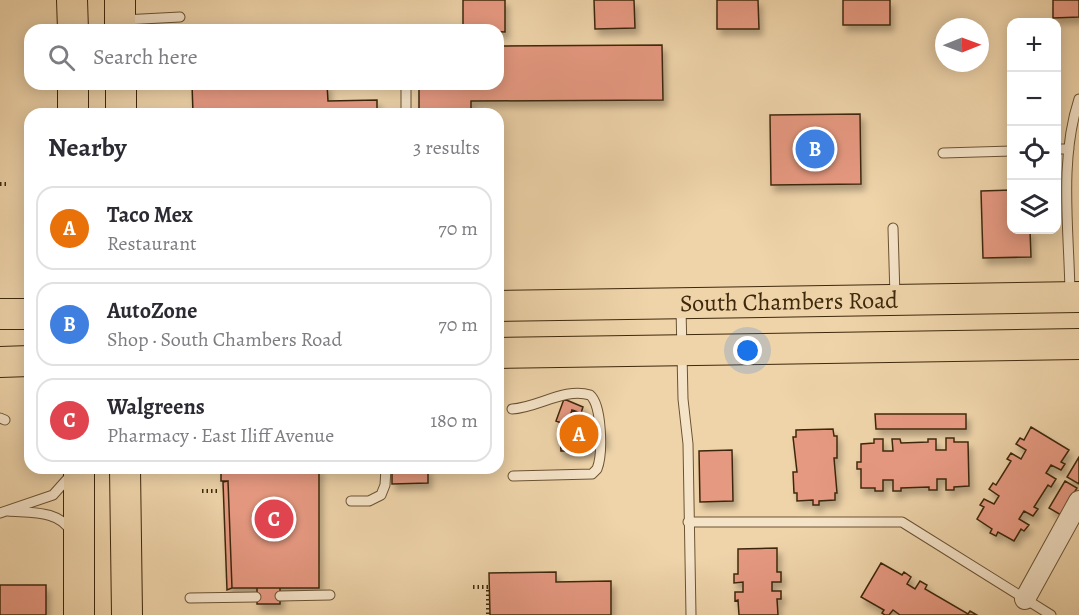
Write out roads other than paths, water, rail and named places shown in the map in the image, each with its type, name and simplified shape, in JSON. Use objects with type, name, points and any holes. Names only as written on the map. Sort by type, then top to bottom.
[{"type":"main road","points":[[72,0],[73,24]]},
{"type":"main road","points":[[73,90],[74,108]]},
{"type":"main road","points":[[121,90],[121,108]]},
{"type":"main road","name":"South Chambers Road","points":[[504,306],[1075,297]]},
{"type":"main road","points":[[0,314],[24,314]]},
{"type":"main road","name":"South Chambers Road","points":[[504,352],[681,352],[1079,344]]},
{"type":"main road","points":[[0,362],[24,361]]},
{"type":"main road","points":[[79,474],[80,615]]},
{"type":"main road","points":[[125,474],[127,615]]},
{"type":"street","points":[[1025,599],[1079,501]]},
{"type":"lane","points":[[120,17],[180,17]]},
{"type":"lane","points":[[406,90],[406,108]]},
{"type":"lane","points":[[1075,297],[1067,180],[1071,122],[1079,99]]},
{"type":"lane","points":[[1061,149],[1069,149]]},
{"type":"lane","points":[[943,153],[1007,151]]},
{"type":"lane","points":[[893,228],[895,300]]},
{"type":"lane","points":[[681,302],[682,399],[688,444],[691,615]]},
{"type":"lane","points":[[512,409],[529,408],[569,394],[590,395],[598,408],[600,455],[597,469],[592,474],[513,476]]},
{"type":"lane","points":[[4,512],[53,495],[62,487],[70,474]]},
{"type":"lane","points":[[351,501],[369,501],[381,495],[386,474]]},
{"type":"lane","points":[[4,512],[42,514],[62,521],[74,538],[80,563]]},
{"type":"lane","points":[[688,522],[902,522],[1051,615]]},
{"type":"lane","points":[[280,596],[330,595]]},
{"type":"lane","points":[[190,598],[256,597]]},
{"type":"place","name":"AutoZone","points":[[815,149]]},
{"type":"place","name":"Taco Mex","points":[[579,434]]},
{"type":"place","name":"Walgreens","points":[[274,519]]}]
